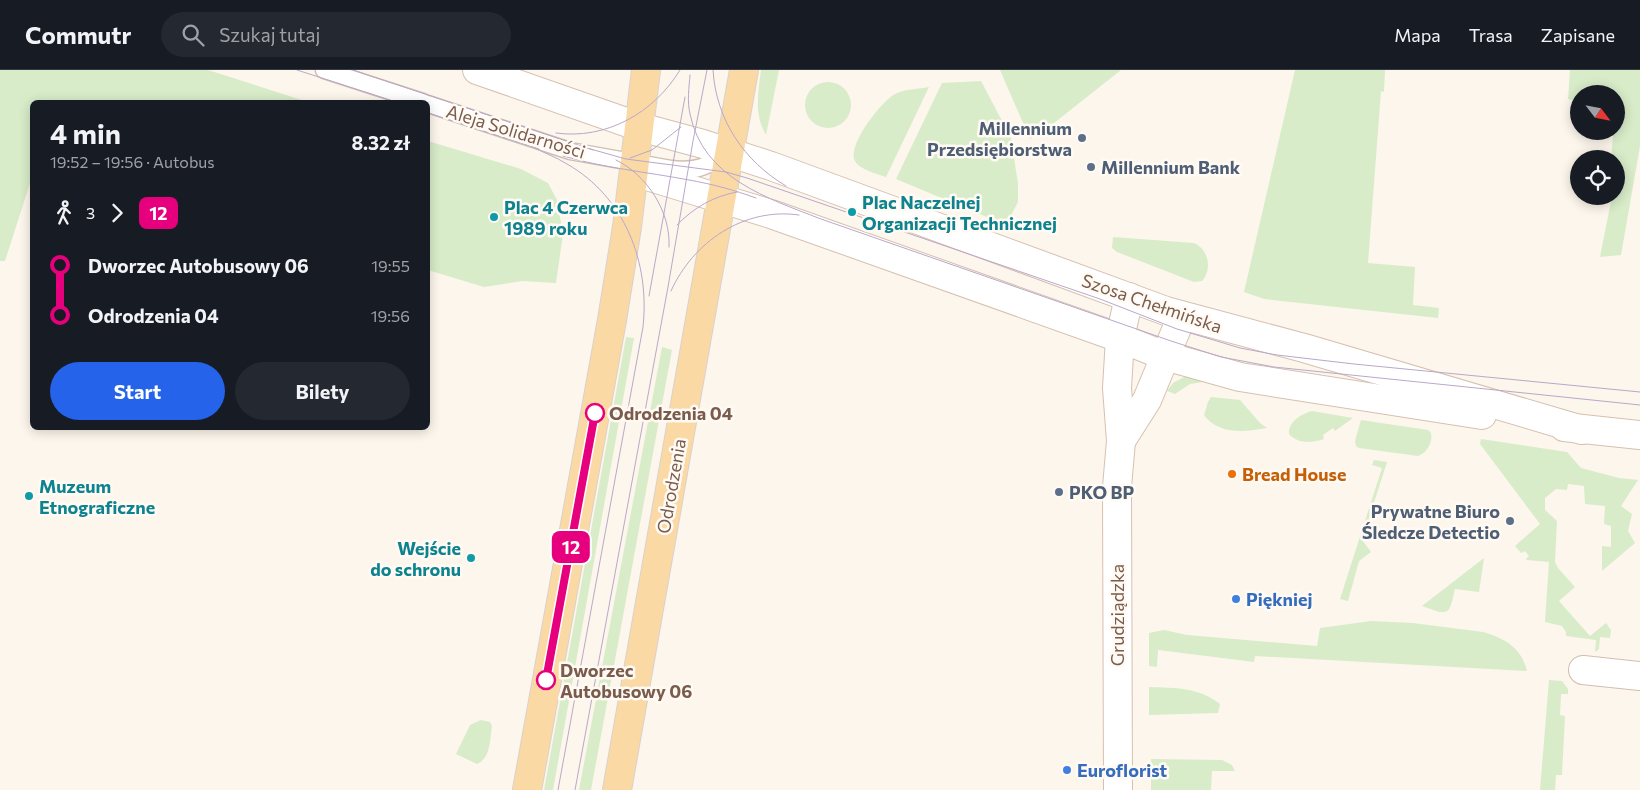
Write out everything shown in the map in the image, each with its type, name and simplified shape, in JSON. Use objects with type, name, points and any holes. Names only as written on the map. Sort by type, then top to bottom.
[{"type":"main road","points":[[527,790],[612,320],[640,127],[646,70]]},
{"type":"main road","name":"Odrodzenia","points":[[617,790],[744,70]]},
{"type":"street","points":[[477,70],[640,127]]},
{"type":"street","name":"Szosa Chełmińska","points":[[640,127],[729,152],[889,208],[1182,316],[1304,348],[1582,430]]},
{"type":"street","name":"Szosa Chełmińska","points":[[634,168],[1120,338],[1165,356],[1240,377],[1582,430],[1640,435]]},
{"type":"street","name":"Grudziądzka","points":[[1118,790],[1117,487],[1121,441],[1118,388],[1120,338],[1129,296]]},
{"type":"street","name":"Grudziądzka","points":[[1121,441],[1147,400],[1182,316]]},
{"type":"street","points":[[1583,670],[1640,676]]},
{"type":"lane","name":"Aleja Solidarności","points":[[324,70],[417,100]]},
{"type":"lane","name":"Aleja Solidarności","points":[[430,105],[570,151],[610,157],[634,168]]},
{"type":"lane","points":[[634,168],[688,171],[700,169],[729,152]]},
{"type":"lane","name":"Szosa Chełmińska","points":[[688,171],[721,200]]},
{"type":"green space","points":[[0,70],[208,70],[302,100],[30,100],[30,183],[5,261],[0,261]]},
{"type":"green space","points":[[761,70],[779,70],[766,135],[758,112]]},
{"type":"green space","points":[[1000,70],[1121,70],[1054,123],[1030,139]]},
{"type":"green space","points":[[1295,70],[1385,70],[1384,92],[1381,91],[1368,263],[1415,267],[1413,305],[1439,308],[1438,318],[1264,299],[1244,292]]},
{"type":"green space","points":[[1570,70],[1640,70],[1640,146],[1621,255],[1600,257],[1610,205],[1625,205],[1625,150],[1612,150],[1613,140],[1625,140],[1625,85],[1570,85],[1570,99],[1568,99]]},
{"type":"green space","points":[[981,81],[1011,138],[1018,184],[1018,202],[1006,225],[896,179],[942,83]]},
{"type":"green space","points":[[828,82],[841,86],[847,92],[851,105],[847,118],[841,124],[828,128],[815,124],[809,118],[805,105],[809,92],[815,86]]},
{"type":"green space","points":[[929,87],[886,177],[857,164],[854,154],[856,145],[860,135],[874,114],[899,92]]},
{"type":"green space","name":"Plac 4 Czerwca 1989 roku","points":[[430,142],[521,169],[548,183],[557,200],[563,234],[556,283],[522,281],[484,287],[430,271]]},
{"type":"green space","points":[[1113,237],[1194,243],[1206,254],[1207,271],[1202,281],[1194,282],[1117,252],[1112,248]]},
{"type":"green space","points":[[626,337],[634,338],[553,790],[544,790]]},
{"type":"green space","points":[[662,347],[672,350],[591,790],[579,790]]},
{"type":"green space","points":[[1188,375],[1216,380],[1190,384],[1175,394],[1167,391],[1173,383]]},
{"type":"green space","points":[[1211,397],[1240,400],[1260,423],[1267,428],[1241,431],[1224,429],[1217,426],[1204,415]]},
{"type":"green space","points":[[1312,411],[1353,418],[1335,431],[1333,428],[1323,435],[1324,439],[1305,442],[1296,440],[1289,434],[1293,422],[1300,416]]},
{"type":"green space","points":[[1361,420],[1428,430],[1431,433],[1430,443],[1427,450],[1418,456],[1359,448],[1356,446],[1355,441]]},
{"type":"green space","points":[[1481,439],[1567,452],[1581,468],[1619,478],[1638,480],[1621,506],[1632,514],[1628,531],[1635,543],[1602,571],[1602,546],[1611,547],[1611,526],[1604,524],[1605,506],[1585,504],[1584,486],[1568,484],[1567,490],[1556,489],[1545,498],[1545,510],[1557,521],[1555,562],[1575,587],[1559,601],[1590,636],[1606,623],[1611,630],[1610,638],[1600,637],[1599,649],[1595,652],[1596,640],[1566,636],[1562,626],[1545,622],[1549,562],[1527,560],[1529,556],[1525,551],[1521,553],[1515,546],[1540,524],[1480,444]]},
{"type":"green space","points":[[1374,460],[1387,462],[1362,540],[1371,552],[1359,561],[1348,601],[1340,599],[1382,468],[1372,465]]},
{"type":"green space","points":[[1484,558],[1479,592],[1455,589],[1449,609],[1443,612],[1422,606]]},
{"type":"green space","points":[[1371,621],[1413,623],[1491,634],[1505,641],[1516,650],[1525,663],[1527,671],[1255,656],[1254,662],[1158,650],[1157,667],[1149,666],[1149,633],[1164,630],[1187,635],[1317,646],[1320,628]]},
{"type":"green space","points":[[1549,680],[1562,681],[1568,689],[1568,694],[1561,694],[1560,715],[1565,716],[1562,775],[1556,775],[1555,790],[1540,790]]},
{"type":"green space","points":[[1149,687],[1195,691],[1204,694],[1220,704],[1218,713],[1149,715]]},
{"type":"green space","points":[[481,720],[490,722],[492,726],[487,753],[482,761],[477,764],[456,754],[470,725]]},
{"type":"green space","points":[[1151,759],[1222,760],[1232,765],[1235,771],[1212,771],[1211,790],[1151,790]]},
{"type":"tram line","points":[[297,70],[390,100]]},
{"type":"tram line","points":[[353,70],[593,150]]},
{"type":"tram line","points":[[556,133],[575,134],[593,132],[627,120],[643,111],[657,99],[680,70]]},
{"type":"tram line","points":[[575,790],[707,70]]},
{"type":"tram line","points":[[713,70],[720,106],[726,122],[735,137],[757,164],[786,186]]},
{"type":"tram line","points":[[690,75],[689,109],[697,136],[708,154],[723,170],[740,183],[780,203],[821,219],[1171,341],[1221,357],[1274,367],[1640,405]]},
{"type":"tram line","points":[[649,296],[685,97]]},
{"type":"tram line","points":[[430,114],[539,149]]},
{"type":"tram line","points":[[630,158],[652,150],[681,127]]},
{"type":"tram line","points":[[533,147],[563,162],[587,178],[604,194],[618,213],[629,234],[637,256],[642,279],[644,303],[643,327],[558,790]]},
{"type":"tram line","points":[[587,148],[626,159],[726,172],[747,178],[1100,299],[1177,329],[1240,348],[1277,355],[1354,364],[1640,392]]},
{"type":"tram line","points":[[563,156],[610,167],[706,183],[756,198]]},
{"type":"tram line","points":[[616,160],[638,175],[655,196],[666,221],[669,247]]},
{"type":"tram line","points":[[677,225],[704,204],[720,196],[737,192]]},
{"type":"tram line","points":[[671,291],[693,257],[707,243],[723,232],[740,223],[759,217],[779,214],[799,215]]},
{"type":"bus line","name":"12","points":[[546,680],[595,413]]},
{"type":"place","name":"Millennium Przedsiębiorstwa","points":[[1082,138]]},
{"type":"place","name":"Millennium Bank","points":[[1091,167]]},
{"type":"place","name":"Plac Naczelnej Organizacji Technicznej","points":[[852,212]]},
{"type":"place","name":"Plac 4 Czerwca 1989 roku","points":[[494,217]]},
{"type":"place","name":"Odrodzenia 04","points":[[595,413]]},
{"type":"place","name":"Bread House","points":[[1232,474]]},
{"type":"place","name":"PKO BP","points":[[1059,492]]},
{"type":"place","name":"Muzeum Etnograficzne","points":[[29,496]]},
{"type":"place","name":"Prywatne Biuro Śledcze Detectio","points":[[1510,521]]},
{"type":"place","name":"Wejście do schronu","points":[[471,558]]},
{"type":"place","name":"Piękniej","points":[[1236,599]]},
{"type":"place","name":"Dworzec Autobusowy 06","points":[[546,680]]},
{"type":"place","name":"Euroflorist","points":[[1067,770]]}]
